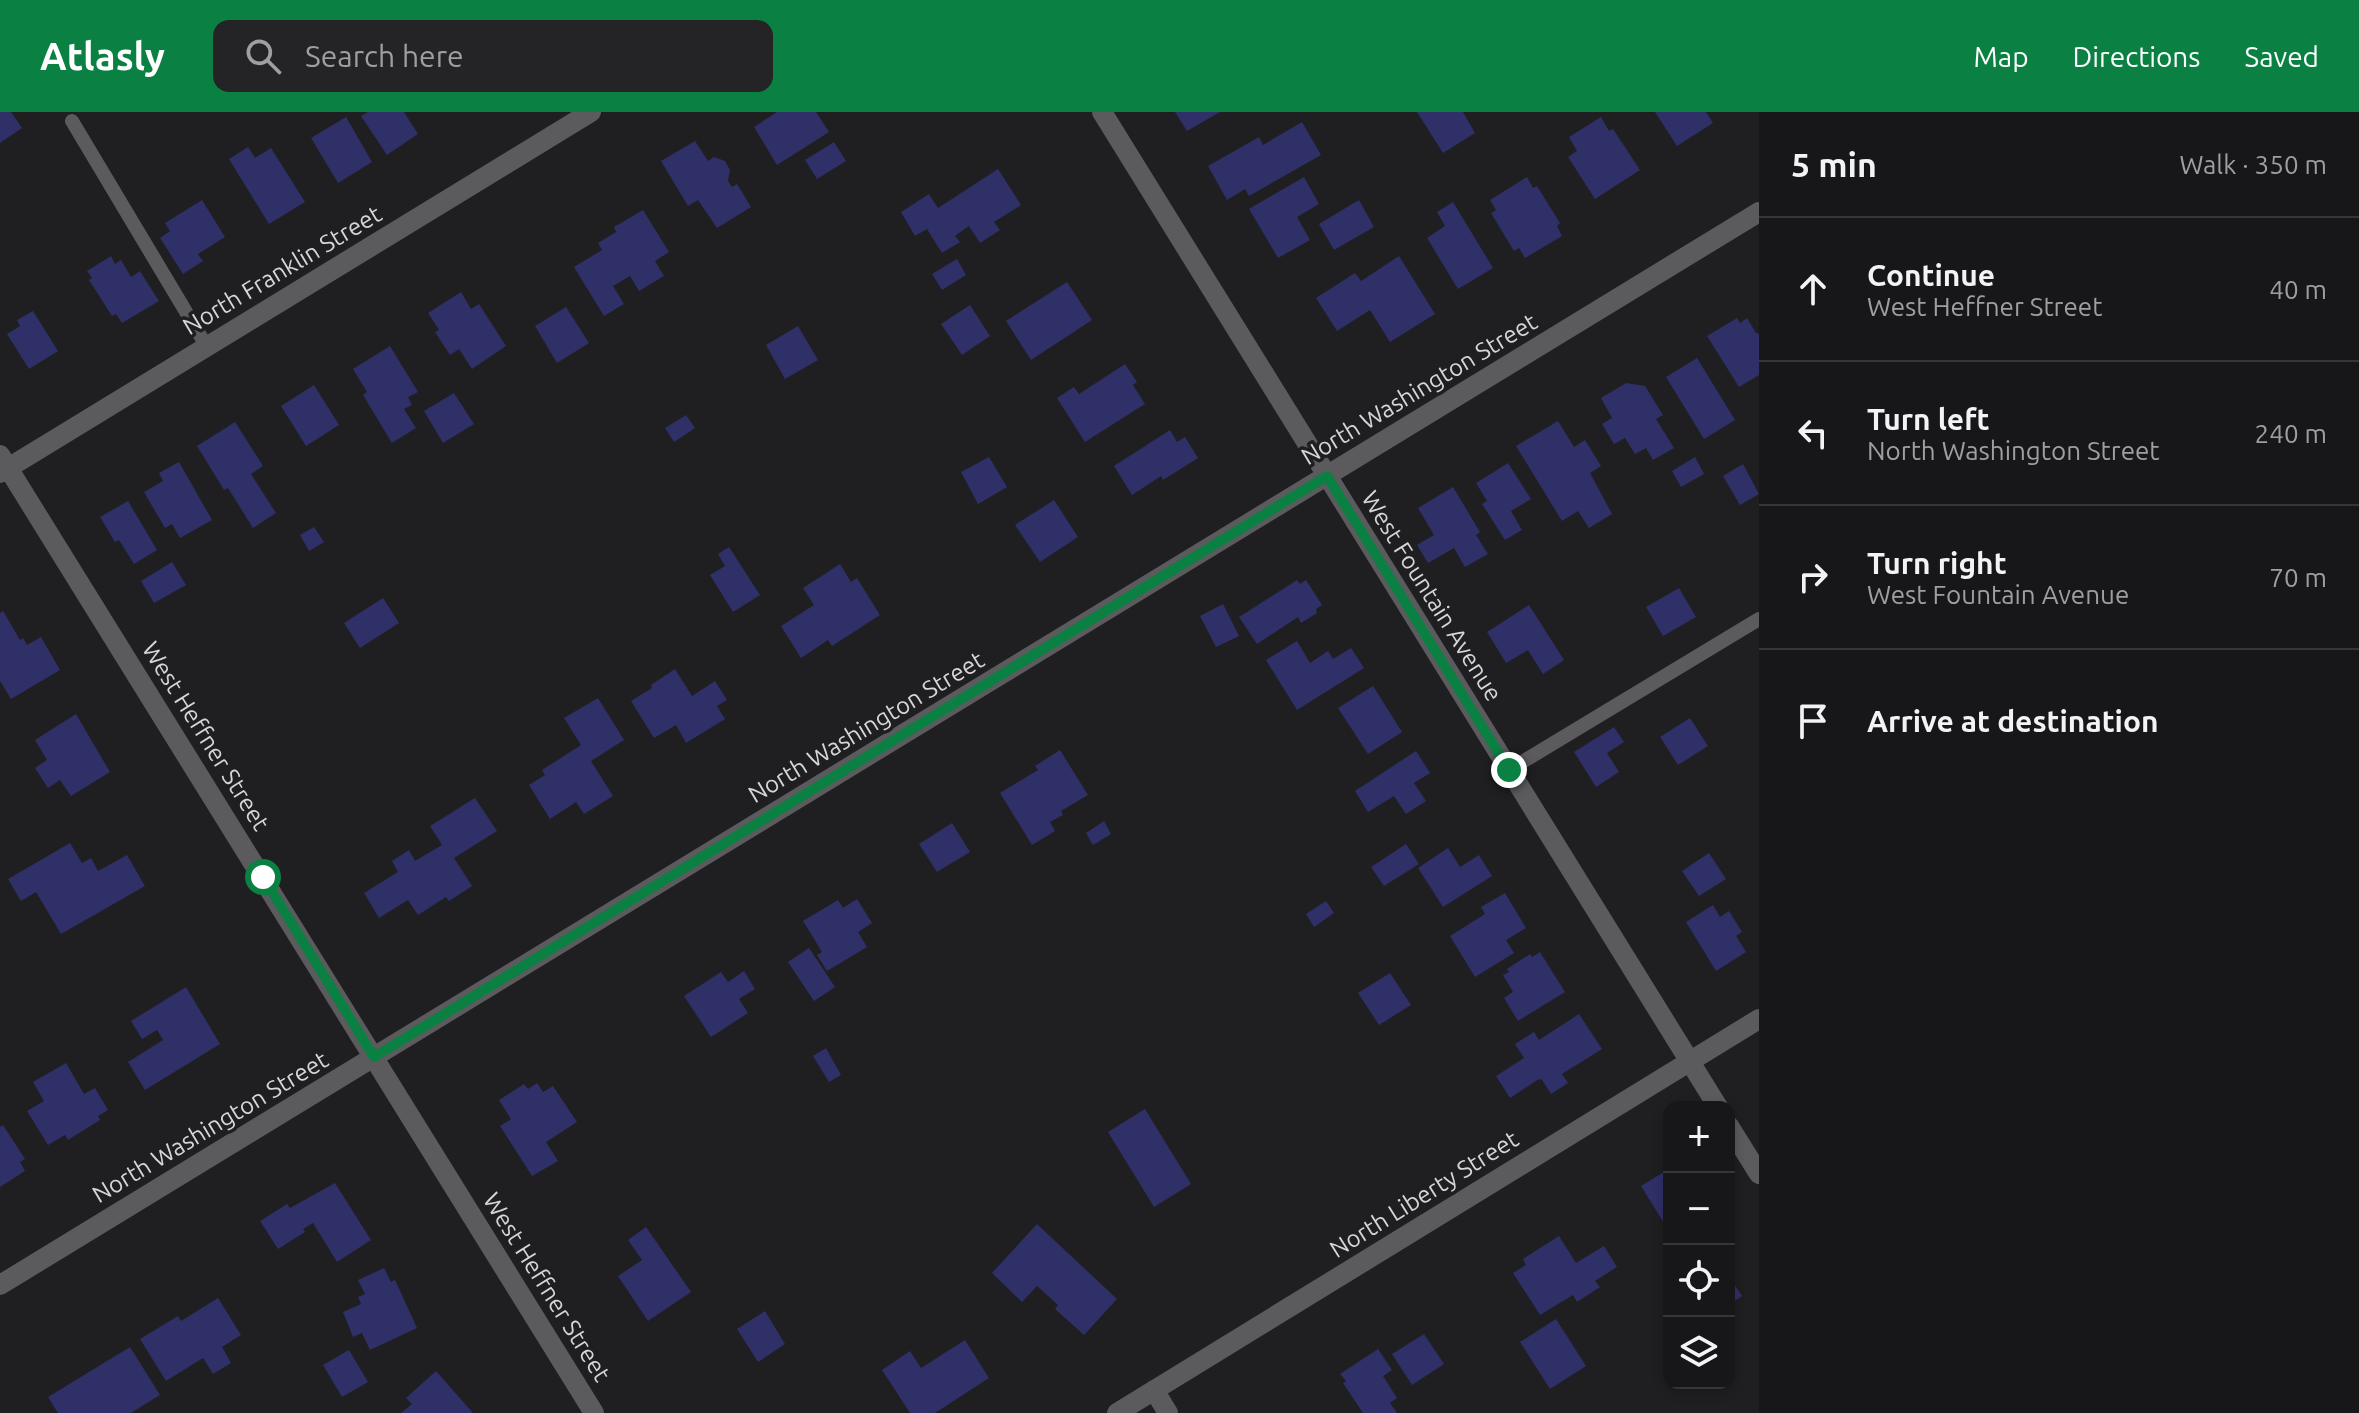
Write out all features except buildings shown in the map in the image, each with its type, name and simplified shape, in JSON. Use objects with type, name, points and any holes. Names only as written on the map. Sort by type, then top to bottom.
[{"type":"street","name":"North Franklin Street","points":[[3,466],[207,347],[591,112]]},
{"type":"street","name":"West Fountain Avenue","points":[[1102,112],[1714,1101]]},
{"type":"street","name":"North Washington Street","points":[[0,1285],[1759,212]]},
{"type":"street","name":"West Heffner Street","points":[[3,466],[594,1413]]},
{"type":"street","name":"North Liberty Street","points":[[1117,1413],[1759,1019]]},
{"type":"street","points":[[1735,1136],[1759,1174]]},
{"type":"street","points":[[1154,1390],[1168,1413]]},
{"type":"lane","points":[[72,121],[207,347]]},
{"type":"lane","points":[[1509,770],[1759,619]]},
{"type":"route","points":[[263,877],[374,1057],[1327,476],[1509,770]]}]
